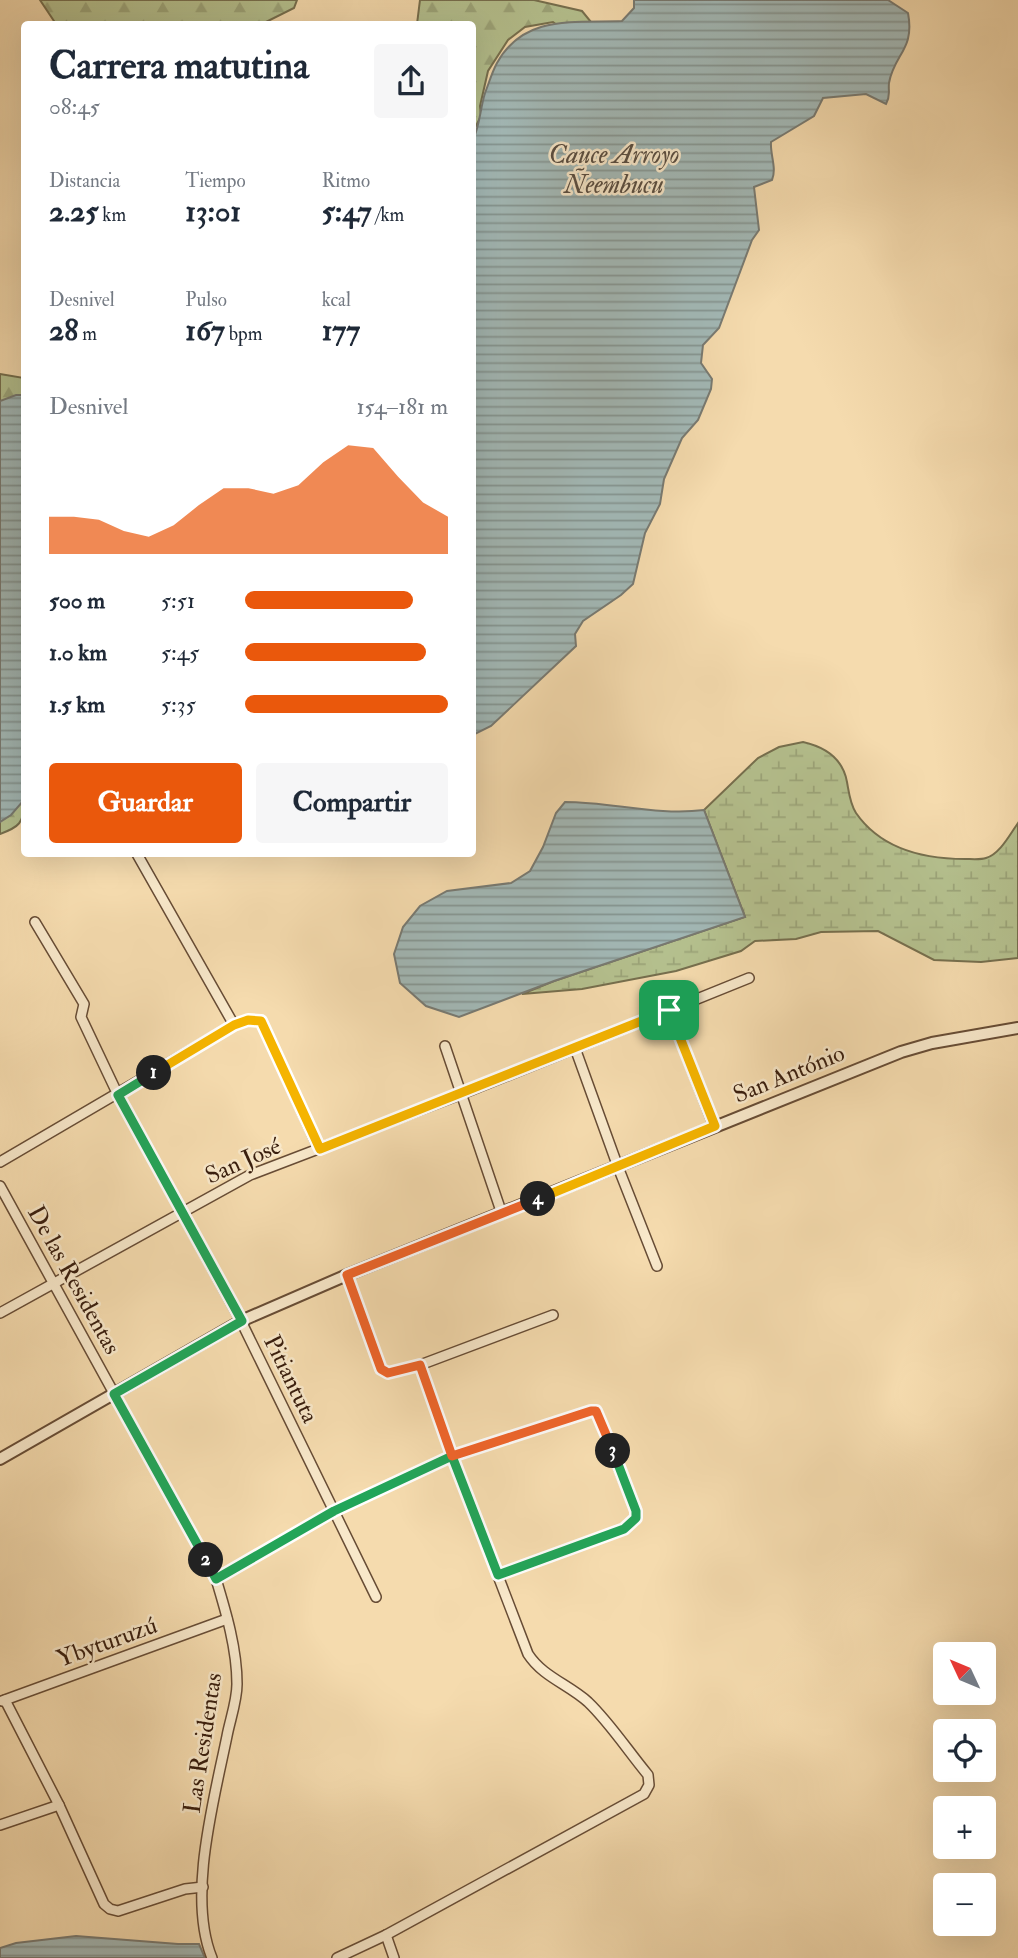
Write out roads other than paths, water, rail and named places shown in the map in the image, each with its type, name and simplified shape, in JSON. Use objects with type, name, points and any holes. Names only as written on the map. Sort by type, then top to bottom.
[{"type":"street","points":[[139,857],[234,1025]]},
{"type":"street","name":"Pitiantuta","points":[[35,922],[84,1004],[81,1017],[118,1095],[242,1321],[376,1597]]},
{"type":"street","name":"San José","points":[[0,1312],[250,1175],[462,1094],[749,978]]},
{"type":"street","points":[[669,1010],[715,1126]]},
{"type":"street","points":[[0,1161],[118,1095],[234,1025],[248,1020],[261,1021],[320,1149]]},
{"type":"street","name":"San António","points":[[0,1459],[242,1321],[347,1275],[901,1052],[932,1043],[1018,1028]]},
{"type":"street","points":[[445,1046],[502,1214]]},
{"type":"street","points":[[576,1048],[657,1266]]},
{"type":"street","name":"De las Residentas","points":[[0,1185],[114,1394]]},
{"type":"street","points":[[347,1275],[381,1369],[388,1373],[420,1365],[553,1315]]},
{"type":"street","points":[[337,1958],[386,1935],[644,1794],[649,1785],[648,1775],[597,1711],[575,1691],[537,1666],[528,1654],[420,1365]]},
{"type":"street","name":"Las Residentas","points":[[114,1394],[216,1579],[234,1650],[237,1685],[208,1830],[203,1887],[203,1921],[212,1958]]},
{"type":"street","points":[[216,1579],[334,1511],[452,1456],[596,1411],[636,1511],[636,1518],[624,1529],[498,1575]]},
{"type":"street","name":"Ybyturuzú","points":[[2,1700],[227,1619]]},
{"type":"street","points":[[2,1700],[59,1805],[100,1897],[110,1909],[118,1911],[185,1889],[203,1887]]},
{"type":"street","points":[[0,1825],[59,1805]]},
{"type":"street","points":[[386,1935],[394,1958]]},
{"type":"water","name":"Cauce Arroyo Ñeembucu","points":[[634,0],[888,0],[908,13],[909,35],[892,73],[886,104],[866,94],[823,98],[814,116],[771,142],[774,171],[772,180],[754,187],[759,230],[752,240],[719,328],[703,345],[701,363],[712,379],[711,389],[698,420],[682,438],[664,479],[660,504],[645,533],[633,584],[583,621],[575,634],[576,646],[491,726],[476,734],[476,132],[485,93],[497,63],[508,47],[521,36],[552,24],[622,21],[634,8]]},
{"type":"water","points":[[21,395],[21,803],[0,822],[0,401]]},
{"type":"water","points":[[565,802],[669,811],[704,810],[745,917],[554,981],[459,1017],[426,1006],[400,983],[394,954],[403,927],[420,906],[447,891],[511,883],[530,871],[556,813]]},
{"type":"water","points":[[76,1936],[199,1944],[205,1958],[0,1958],[0,1948],[16,1943]]}]
